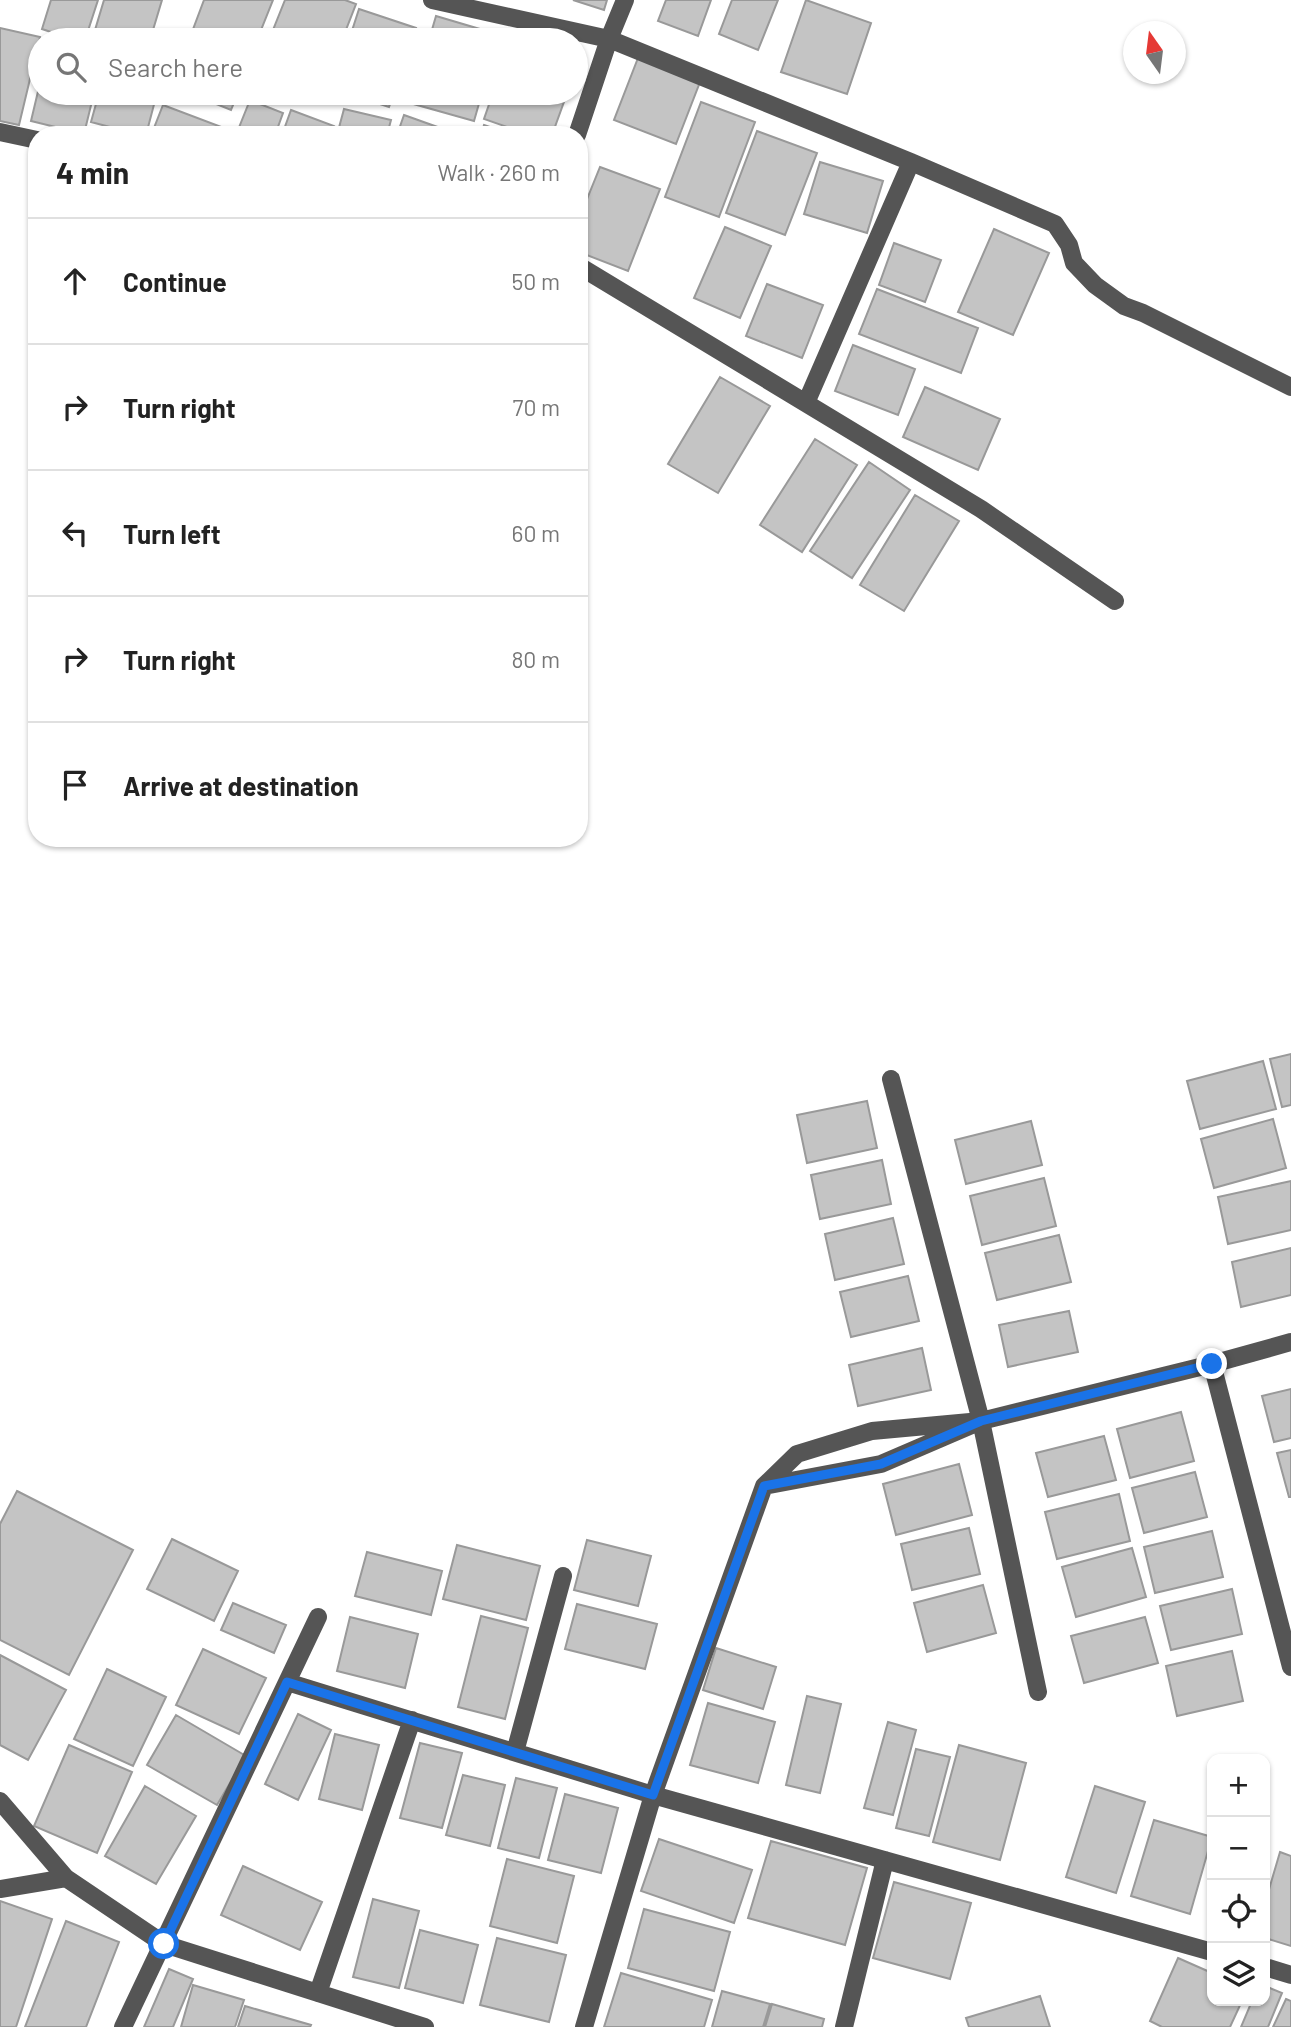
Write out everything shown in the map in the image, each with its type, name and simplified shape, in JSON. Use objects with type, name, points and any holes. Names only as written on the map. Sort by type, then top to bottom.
[{"type":"street","points":[[432,0],[562,28]]},
{"type":"street","points":[[588,102],[625,0]]},
{"type":"street","points":[[588,33],[609,38],[1055,223],[1069,245],[1074,263],[1094,285],[1124,306],[1291,387]]},
{"type":"street","points":[[580,126],[587,105]]},
{"type":"street","points":[[0,132],[28,138]]},
{"type":"street","points":[[806,403],[911,162]]},
{"type":"street","points":[[588,272],[982,509],[1115,601]]},
{"type":"street","points":[[891,1079],[981,1421],[1038,1692]]},
{"type":"street","points":[[584,2027],[653,1795],[764,1486],[797,1454],[872,1431],[981,1421],[1291,1342]]},
{"type":"street","points":[[1212,1364],[1291,1667]]},
{"type":"street","points":[[764,1486],[881,1464],[981,1421]]},
{"type":"street","points":[[514,1752],[563,1576]]},
{"type":"street","points":[[123,2027],[318,1617]]},
{"type":"street","points":[[287,1682],[653,1795],[1207,1951]]},
{"type":"street","points":[[318,1993],[412,1720]]},
{"type":"street","points":[[0,1801],[66,1878],[164,1944],[425,2027]]},
{"type":"street","points":[[844,2027],[885,1860]]},
{"type":"street","points":[[0,1889],[66,1878]]},
{"type":"street","points":[[1270,1969],[1291,1975]]},
{"type":"building","points":[[51,0],[98,0],[89,28],[42,28]]},
{"type":"building","points":[[104,0],[162,0],[154,28],[96,28]]},
{"type":"building","points":[[204,0],[273,0],[262,28],[194,28]]},
{"type":"building","points":[[285,0],[345,0],[356,4],[347,28],[274,28]]},
{"type":"building","points":[[573,0],[607,0],[604,10]]},
{"type":"building","points":[[666,0],[711,0],[698,36],[658,21]]},
{"type":"building","points":[[732,0],[778,0],[758,50],[719,34]]},
{"type":"building","points":[[806,0],[871,23],[847,94],[781,72]]},
{"type":"building","points":[[359,9],[416,28],[353,28]]},
{"type":"building","points":[[436,16],[476,28],[432,28]]},
{"type":"building","points":[[0,28],[28,34],[28,87],[19,125],[0,121]]},
{"type":"building","points":[[638,58],[700,82],[676,144],[614,120]]},
{"type":"building","points":[[701,102],[755,122],[719,217],[665,197]]},
{"type":"building","points":[[35,105],[91,105],[86,126],[51,126],[31,121]]},
{"type":"building","points":[[96,105],[154,105],[148,126],[106,126],[91,122]]},
{"type":"building","points":[[163,105],[219,126],[155,126]]},
{"type":"building","points":[[219,105],[233,105],[231,110]]},
{"type":"building","points":[[248,105],[263,105],[283,113],[278,126],[240,126]]},
{"type":"building","points":[[417,105],[479,105],[474,121]]},
{"type":"building","points":[[489,105],[563,105],[555,126],[504,126],[484,119]]},
{"type":"building","points":[[344,109],[391,120],[389,126],[339,126]]},
{"type":"building","points":[[291,110],[334,126],[285,126]]},
{"type":"building","points":[[404,115],[435,126],[400,126]]},
{"type":"building","points":[[757,131],[817,153],[785,235],[726,213]]},
{"type":"building","points":[[820,162],[883,181],[867,233],[804,214]]},
{"type":"building","points":[[600,167],[660,189],[628,271],[588,255],[588,197]]},
{"type":"building","points":[[725,227],[771,246],[740,318],[694,298]]},
{"type":"building","points":[[994,229],[1049,253],[1013,335],[958,312]]},
{"type":"building","points":[[894,243],[941,260],[925,302],[879,285]]},
{"type":"building","points":[[767,284],[823,305],[802,358],[746,336]]},
{"type":"building","points":[[877,289],[978,328],[961,373],[859,334]]},
{"type":"building","points":[[853,345],[915,369],[898,415],[835,391]]},
{"type":"building","points":[[720,377],[770,406],[718,493],[668,464]]},
{"type":"building","points":[[925,387],[1000,419],[978,470],[903,437]]},
{"type":"building","points":[[815,439],[857,465],[802,552],[760,525]]},
{"type":"building","points":[[869,462],[910,490],[852,578],[810,551]]},
{"type":"building","points":[[915,495],[959,521],[904,611],[860,585]]},
{"type":"building","points":[[1291,1054],[1291,1105],[1282,1107],[1270,1059]]},
{"type":"building","points":[[1263,1061],[1276,1109],[1200,1129],[1187,1081]]},
{"type":"building","points":[[867,1101],[877,1148],[807,1163],[797,1115]]},
{"type":"building","points":[[1273,1119],[1286,1168],[1214,1188],[1201,1139]]},
{"type":"building","points":[[1031,1121],[1042,1165],[966,1184],[955,1140]]},
{"type":"building","points":[[882,1160],[891,1204],[820,1219],[811,1175]]},
{"type":"building","points":[[1044,1178],[1056,1226],[982,1245],[970,1196]]},
{"type":"building","points":[[1291,1181],[1291,1230],[1228,1244],[1218,1197]]},
{"type":"building","points":[[893,1218],[904,1264],[835,1280],[825,1234]]},
{"type":"building","points":[[1059,1235],[1071,1282],[997,1300],[985,1253]]},
{"type":"building","points":[[1291,1248],[1291,1295],[1241,1307],[1232,1262]]},
{"type":"building","points":[[908,1276],[919,1321],[851,1337],[840,1292]]},
{"type":"building","points":[[1069,1311],[1078,1352],[1008,1367],[999,1325]]},
{"type":"building","points":[[922,1348],[931,1390],[858,1406],[849,1365]]},
{"type":"building","points":[[1291,1389],[1291,1438],[1274,1442],[1262,1396]]},
{"type":"building","points":[[1181,1412],[1194,1461],[1130,1478],[1117,1429]]},
{"type":"building","points":[[1104,1436],[1116,1480],[1048,1497],[1036,1453]]},
{"type":"building","points":[[1291,1450],[1291,1497],[1289,1497],[1277,1453]]},
{"type":"building","points":[[959,1464],[972,1515],[896,1535],[883,1484]]},
{"type":"building","points":[[1195,1472],[1207,1517],[1144,1533],[1132,1488]]},
{"type":"building","points":[[17,1491],[133,1550],[69,1675],[0,1640],[0,1524]]},
{"type":"building","points":[[1119,1494],[1130,1541],[1057,1559],[1045,1512]]},
{"type":"building","points":[[969,1528],[980,1574],[912,1590],[901,1544]]},
{"type":"building","points":[[1212,1531],[1223,1577],[1155,1593],[1144,1547]]},
{"type":"building","points":[[172,1539],[238,1571],[214,1621],[147,1589]]},
{"type":"building","points":[[587,1540],[651,1556],[638,1606],[574,1590]]},
{"type":"building","points":[[457,1545],[540,1566],[526,1620],[443,1599]]},
{"type":"building","points":[[1132,1548],[1146,1597],[1076,1617],[1062,1567]]},
{"type":"building","points":[[367,1552],[442,1571],[431,1615],[355,1596]]},
{"type":"building","points":[[983,1585],[996,1633],[927,1652],[914,1603]]},
{"type":"building","points":[[1232,1589],[1242,1634],[1171,1650],[1160,1606]]},
{"type":"building","points":[[233,1603],[286,1625],[274,1653],[221,1630]]},
{"type":"building","points":[[577,1604],[657,1624],[645,1669],[565,1649]]},
{"type":"building","points":[[481,1616],[528,1628],[505,1719],[458,1707]]},
{"type":"building","points":[[350,1617],[418,1634],[405,1688],[337,1671]]},
{"type":"building","points":[[1145,1617],[1158,1663],[1084,1683],[1071,1636]]},
{"type":"building","points":[[716,1648],[776,1667],[763,1709],[703,1690]]},
{"type":"building","points":[[203,1649],[266,1678],[239,1734],[176,1705]]},
{"type":"building","points":[[1232,1651],[1243,1701],[1177,1716],[1166,1666]]},
{"type":"building","points":[[0,1655],[66,1690],[28,1760],[0,1745]]},
{"type":"building","points":[[107,1669],[166,1697],[133,1766],[74,1739]]},
{"type":"building","points":[[807,1696],[841,1704],[820,1793],[786,1785]]},
{"type":"building","points":[[708,1703],[775,1722],[758,1783],[690,1765]]},
{"type":"building","points":[[298,1714],[331,1730],[298,1800],[265,1784]]},
{"type":"building","points":[[176,1715],[246,1756],[217,1805],[147,1765]]},
{"type":"building","points":[[888,1722],[916,1730],[893,1815],[864,1808]]},
{"type":"building","points":[[335,1734],[379,1745],[362,1810],[319,1799]]},
{"type":"building","points":[[420,1743],[462,1753],[442,1828],[400,1818]]},
{"type":"building","points":[[69,1745],[132,1772],[97,1853],[34,1826]]},
{"type":"building","points":[[959,1745],[1026,1763],[1000,1860],[933,1842]]},
{"type":"building","points":[[916,1749],[950,1757],[929,1836],[896,1828]]},
{"type":"building","points":[[463,1775],[505,1785],[490,1846],[446,1835]]},
{"type":"building","points":[[516,1778],[557,1788],[539,1858],[498,1848]]},
{"type":"building","points":[[145,1786],[196,1816],[156,1884],[105,1856]]},
{"type":"building","points":[[1095,1786],[1145,1802],[1116,1893],[1066,1877]]},
{"type":"building","points":[[565,1794],[618,1808],[601,1873],[548,1860]]},
{"type":"building","points":[[1154,1820],[1207,1836],[1207,1854],[1190,1914],[1131,1896]]},
{"type":"building","points":[[659,1839],[752,1870],[734,1923],[641,1891]]},
{"type":"building","points":[[771,1841],[867,1868],[845,1945],[748,1918]]},
{"type":"building","points":[[1280,1852],[1291,1856],[1291,1946],[1270,1940],[1270,1886]]},
{"type":"building","points":[[507,1859],[574,1876],[557,1943],[490,1926]]},
{"type":"building","points":[[243,1866],[322,1902],[300,1950],[221,1915]]},
{"type":"building","points":[[894,1882],[971,1903],[950,1979],[873,1958]]},
{"type":"building","points":[[373,1899],[419,1911],[399,1988],[353,1977]]},
{"type":"building","points":[[0,1901],[52,1919],[16,2027],[0,2027]]},
{"type":"building","points":[[644,1909],[730,1932],[714,1991],[628,1968]]},
{"type":"building","points":[[66,1921],[119,1942],[86,2027],[25,2027]]},
{"type":"building","points":[[420,1930],[478,1945],[463,2003],[405,1988]]},
{"type":"building","points":[[497,1938],[566,1955],[549,2022],[480,2005]]},
{"type":"building","points":[[1178,1958],[1207,1971],[1207,2006],[1240,2006],[1230,2027],[1162,2027],[1150,2021]]},
{"type":"building","points":[[169,1969],[193,1979],[173,2027],[144,2027]]},
{"type":"building","points":[[621,1973],[712,2000],[704,2027],[604,2027]]},
{"type":"building","points":[[193,1985],[244,2000],[235,2027],[181,2027]]},
{"type":"building","points":[[1270,1988],[1282,1993],[1268,2027],[1241,2027],[1250,2006],[1270,2006]]},
{"type":"building","points":[[722,1991],[770,2004],[763,2027],[712,2027]]},
{"type":"building","points":[[1040,1996],[1050,2027],[969,2027],[966,2018]]},
{"type":"building","points":[[1286,1999],[1291,2001],[1291,2027],[1273,2027]]},
{"type":"building","points":[[772,2004],[824,2019],[822,2027],[765,2027]]},
{"type":"building","points":[[245,2006],[311,2025],[238,2027]]},
{"type":"route","points":[[164,1944],[287,1682],[653,1795],[764,1486],[881,1464],[981,1421],[1212,1364]]}]
